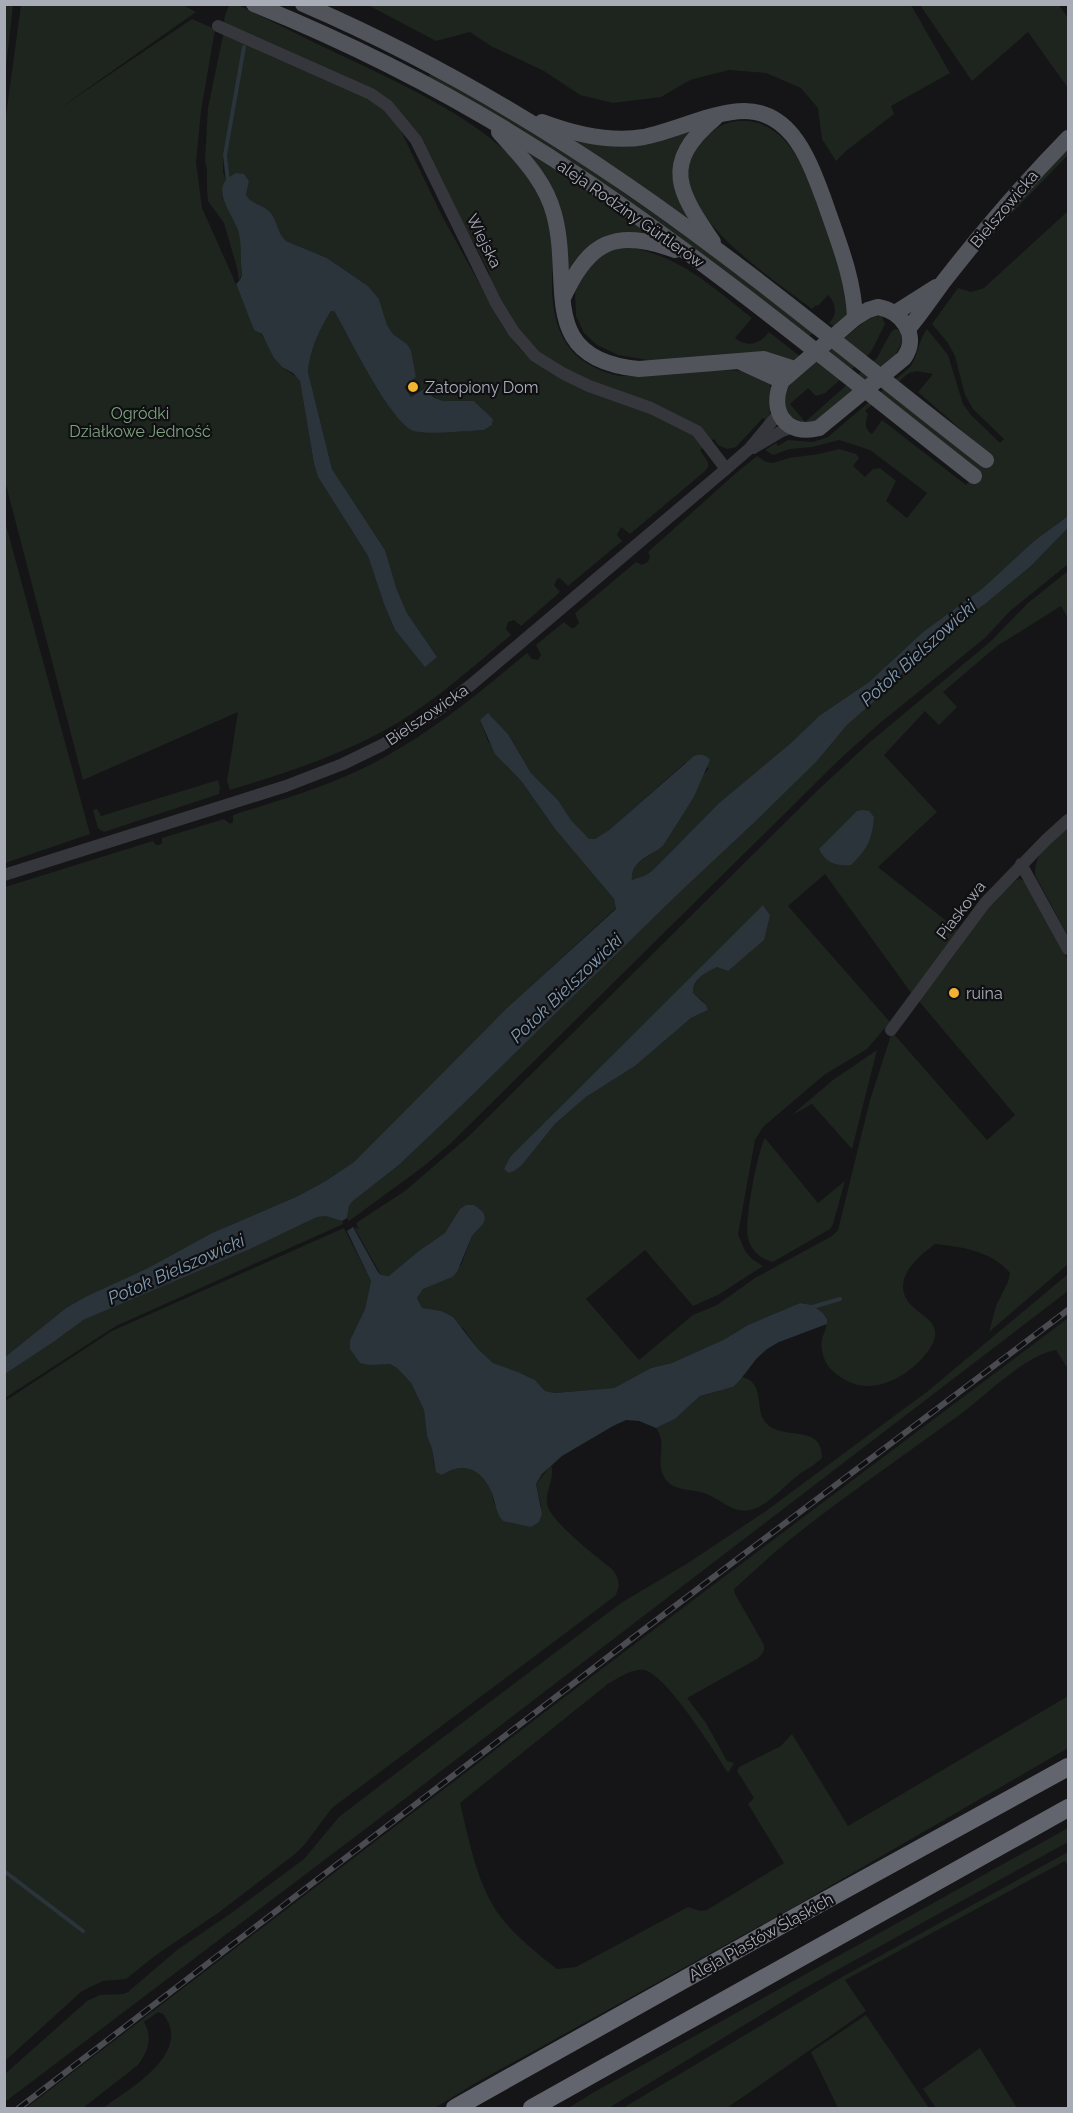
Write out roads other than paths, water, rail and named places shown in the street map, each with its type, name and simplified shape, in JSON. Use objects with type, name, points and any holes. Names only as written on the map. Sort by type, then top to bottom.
[{"type":"highway","name":"Aleja Piastów Śląskich","points":[[455,2109],[1068,1767]]},
{"type":"highway","points":[[532,2109],[1068,1808]]},
{"type":"main road","name":"aleja Rodziny Gürtlerów","points":[[254,4],[333,39],[486,117],[590,183],[694,258],[974,476]]},
{"type":"main road","name":"aleja Rodziny Gürtlerów","points":[[303,4],[421,61],[510,110],[627,185],[819,328],[986,460]]},
{"type":"main road","points":[[510,110],[585,135],[614,139],[662,133],[731,112],[758,112],[775,120],[794,136],[807,156],[849,272],[855,318]]},
{"type":"main road","points":[[718,115],[707,124],[691,144],[683,158],[680,176],[682,191],[687,203],[722,255]]},
{"type":"main road","points":[[486,117],[529,167],[546,191],[558,231],[565,317],[573,336],[591,355],[618,367],[639,369],[764,359],[795,369]]},
{"type":"main road","name":"Bielszowicka","points":[[942,283],[1017,192],[1068,138]]},
{"type":"main road","points":[[562,299],[585,259],[599,247],[615,242],[639,239],[674,249],[694,258]]},
{"type":"main road","points":[[849,272],[872,308]]},
{"type":"main road","points":[[895,313],[942,283]]},
{"type":"main road","points":[[908,329],[942,283]]},
{"type":"main road","points":[[872,308],[884,308],[895,313],[908,329],[910,338],[909,349],[899,362],[824,425],[808,430],[786,423],[779,413],[777,398],[782,381],[855,318],[872,308]]},
{"type":"main road","points":[[740,362],[782,381]]},
{"type":"street","name":"Wiejska","points":[[218,26],[371,94],[388,106],[416,140],[496,303],[523,342],[540,360],[564,374],[589,386],[651,408],[697,431],[726,469]]},
{"type":"street","points":[[749,449],[779,413]]},
{"type":"street","points":[[749,449],[756,448],[780,432],[793,427]]},
{"type":"street","name":"Bielszowicka","points":[[4,875],[286,786],[343,764],[410,729],[472,684],[749,449]]},
{"type":"street","name":"Piaskowa","points":[[891,1030],[985,903],[1021,864],[1068,820]]},
{"type":"street","points":[[1021,864],[1068,949]]},
{"type":"water","points":[[236,173],[244,174],[249,181],[246,195],[269,211],[286,241],[327,258],[368,286],[379,299],[387,325],[393,334],[407,344],[411,350],[416,377],[404,387],[411,397],[425,388],[433,397],[443,401],[474,401],[493,419],[492,425],[484,430],[438,433],[414,431],[393,412],[381,395],[334,311],[331,311],[316,340],[310,356],[308,372],[332,469],[385,550],[397,590],[407,613],[437,657],[425,667],[395,630],[368,556],[318,477],[300,381],[293,373],[282,367],[274,358],[262,334],[254,330],[236,284],[242,274],[240,238],[222,192],[227,179]]},
{"type":"water","name":"Potok Bielszowicki","points":[[1068,516],[1068,528],[1031,566],[985,604],[945,632],[913,661],[888,689],[847,725],[817,761],[459,1108],[400,1164],[353,1201],[349,1206],[347,1218],[342,1221],[326,1216],[317,1217],[248,1250],[83,1320],[5,1374],[5,1357],[66,1308],[148,1268],[212,1233],[296,1197],[354,1162],[507,1008],[616,909],[614,899],[555,829],[522,782],[495,754],[480,720],[488,713],[508,734],[531,773],[558,800],[571,820],[589,839],[595,839],[609,830],[694,756],[703,755],[710,760],[694,797],[663,846],[638,863],[632,873],[632,880],[653,870],[718,804],[792,742],[819,716],[869,682],[923,632],[983,588],[1034,541]]},
{"type":"water","points":[[857,811],[869,811],[874,817],[872,832],[865,849],[851,865],[840,865],[828,860],[819,849]]},
{"type":"water","points":[[763,905],[770,915],[764,940],[728,971],[717,967],[697,980],[693,993],[706,1005],[708,1010],[691,1018],[635,1066],[586,1097],[555,1124],[522,1165],[508,1173],[504,1169],[510,1157]]},
{"type":"water","points":[[466,1205],[474,1205],[483,1212],[485,1218],[483,1224],[472,1236],[457,1272],[452,1277],[423,1289],[417,1298],[422,1308],[441,1311],[453,1317],[478,1349],[493,1363],[535,1380],[545,1391],[555,1393],[614,1388],[651,1368],[672,1363],[725,1339],[748,1325],[800,1303],[812,1305],[823,1313],[827,1324],[779,1342],[767,1349],[733,1387],[700,1396],[675,1419],[656,1428],[639,1421],[626,1420],[562,1456],[542,1474],[536,1484],[542,1514],[539,1522],[531,1527],[503,1521],[498,1514],[487,1483],[477,1473],[464,1468],[457,1468],[442,1475],[436,1472],[427,1436],[424,1410],[411,1383],[390,1364],[360,1363],[350,1349],[350,1340],[365,1309],[371,1281],[347,1231],[353,1227],[378,1272],[389,1276],[445,1233],[460,1209]]},
{"type":"waterway","points":[[228,182],[225,155],[244,47]]},
{"type":"waterway","points":[[809,1308],[840,1299]]},
{"type":"waterway","points":[[4,1871],[83,1931]]},
{"type":"railway","points":[[19,2108],[638,1634],[1068,1310]]},
{"type":"place","name":"Zatopiony Dom","points":[[413,387]]},
{"type":"place","name":"ruina","points":[[954,993]]},
{"type":"park label","name":"Ogródki Działkowe Jedność","points":[[140,422]]}]
